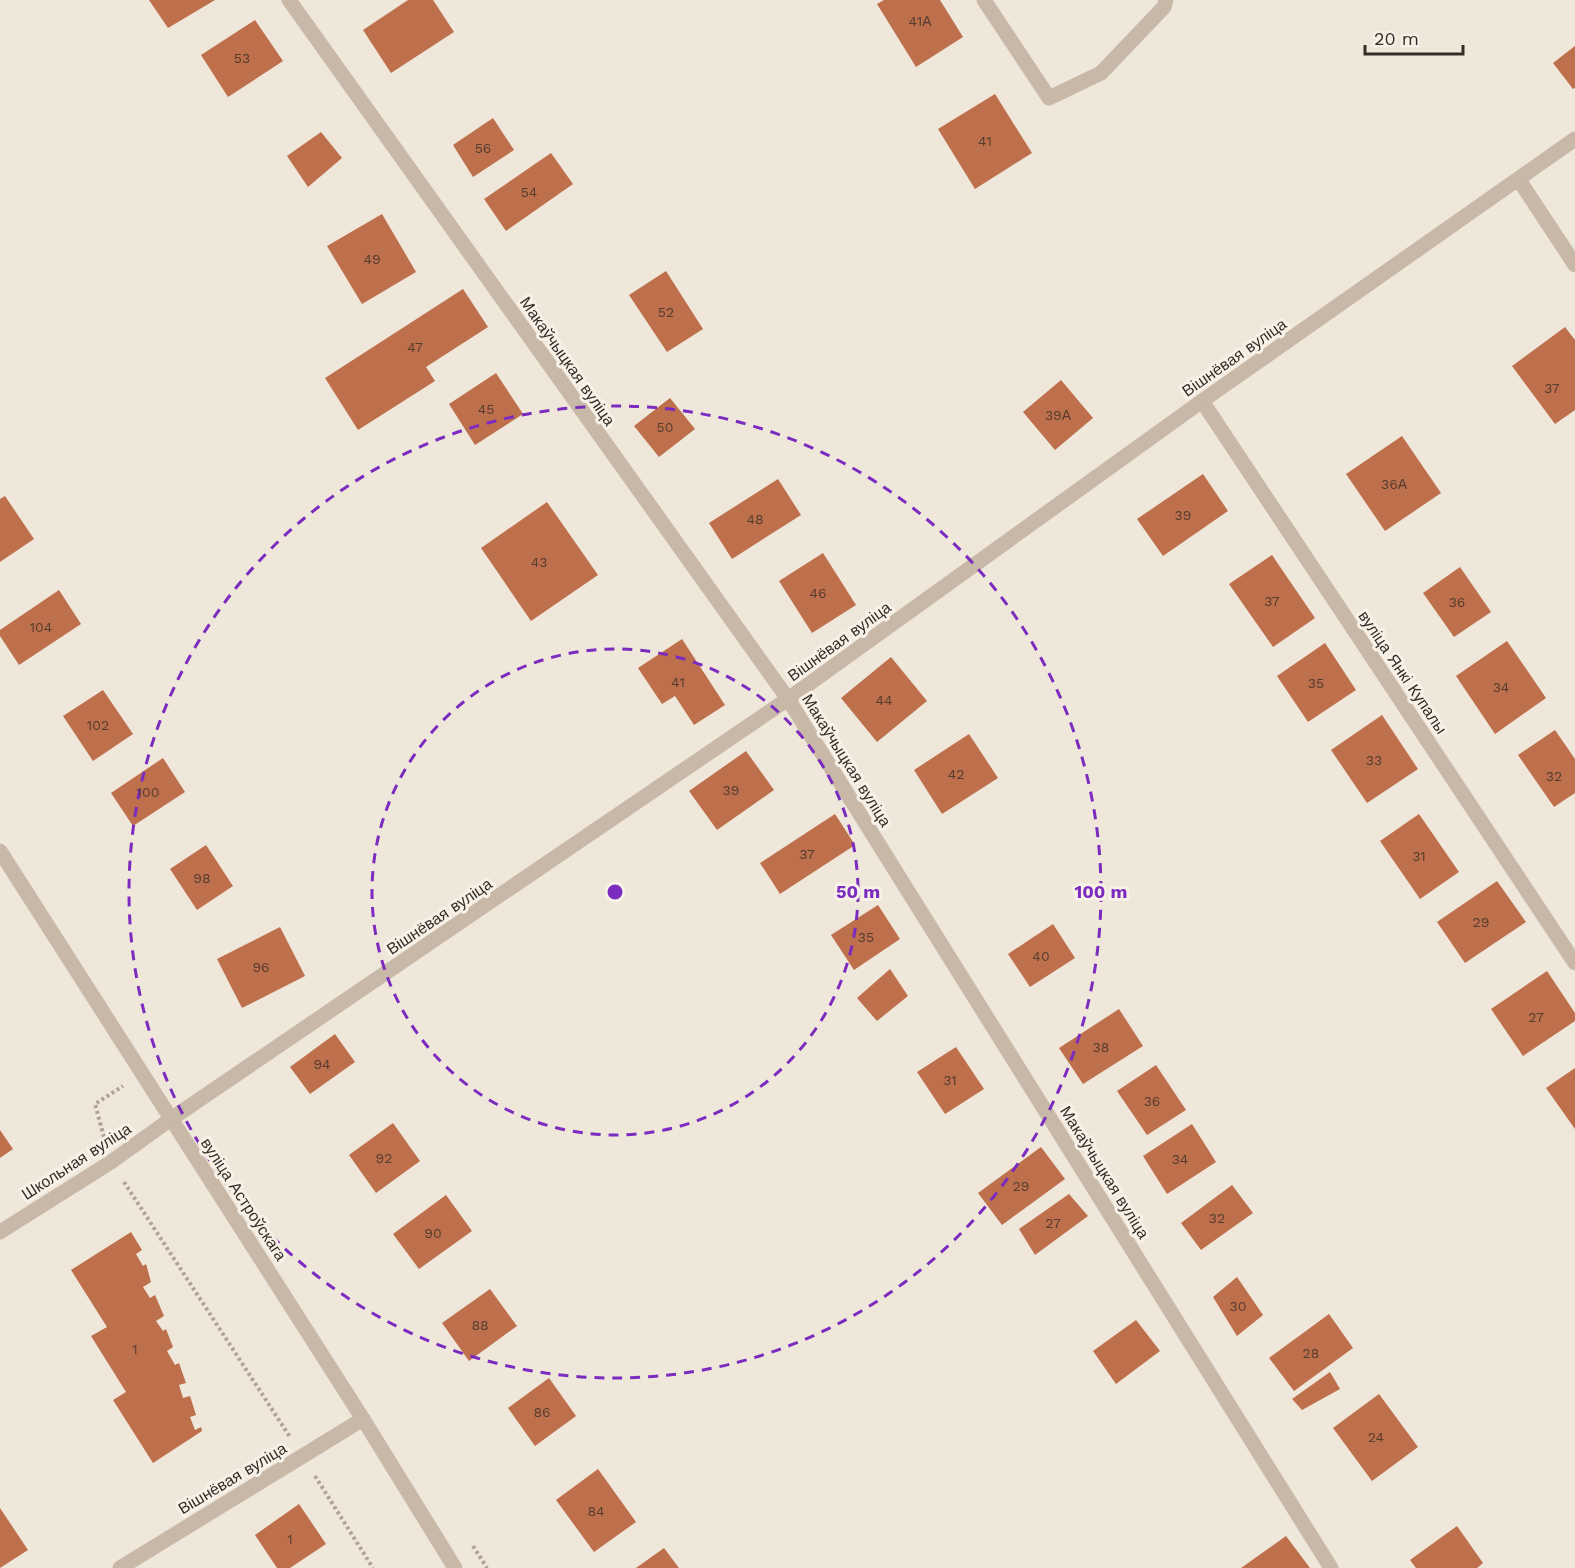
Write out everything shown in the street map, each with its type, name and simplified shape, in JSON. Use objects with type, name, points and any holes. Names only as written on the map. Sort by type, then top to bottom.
[{"type":"street","name":"Макаўчыцкая вуліца","points":[[289,0],[788,699],[1331,1568]]},
{"type":"street","points":[[984,0],[1049,98],[1101,73],[1164,7],[1166,0]]},
{"type":"street","name":"Вішнёвая вуліца","points":[[171,1119],[192,1107],[788,699],[1202,401],[1575,139]]},
{"type":"street","points":[[1519,180],[1575,265]]},
{"type":"street","name":"вуліца Янкі Купалы","points":[[1202,401],[1575,963]]},
{"type":"street","name":"вуліца Астроўскага","points":[[0,851],[363,1419],[448,1566]]},
{"type":"street","name":"Школьная вуліца","points":[[0,1232],[111,1162],[171,1119]]},
{"type":"street","name":"Вішнёвая вуліца","points":[[120,1568],[363,1419]]},
{"type":"building","points":[[149,0],[215,0],[168,28]]},
{"type":"building","points":[[408,0],[433,0],[454,32],[391,73],[363,30]]},
{"type":"building","points":[[884,0],[940,0],[963,37],[916,67],[877,4]]},
{"type":"building","points":[[255,20],[283,61],[228,97],[201,55]]},
{"type":"building","points":[[1575,46],[1575,88],[1573,89],[1553,63]]},
{"type":"building","points":[[995,94],[1032,153],[975,189],[938,129]]},
{"type":"building","points":[[493,118],[514,150],[473,177],[453,145]]},
{"type":"building","points":[[321,132],[342,158],[308,187],[287,156]]},
{"type":"building","points":[[551,153],[573,184],[506,231],[484,199]]},
{"type":"building","points":[[382,214],[416,272],[362,304],[327,246]]},
{"type":"building","points":[[666,271],[703,329],[667,352],[629,295]]},
{"type":"building","points":[[463,289],[488,327],[426,367],[435,381],[358,430],[325,378]]},
{"type":"building","points":[[1565,327],[1575,340],[1575,410],[1555,424],[1512,366]]},
{"type":"building","points":[[496,373],[523,414],[475,445],[449,404]]},
{"type":"building","points":[[1061,380],[1093,418],[1055,450],[1023,412]]},
{"type":"building","points":[[670,398],[695,429],[659,457],[634,426]]},
{"type":"building","points":[[1402,436],[1441,493],[1385,531],[1346,474]]},
{"type":"building","points":[[1203,474],[1228,511],[1163,556],[1137,519]]},
{"type":"building","points":[[778,479],[801,515],[732,559],[709,523]]},
{"type":"building","points":[[5,496],[34,539],[0,562],[0,499]]},
{"type":"building","points":[[547,502],[598,575],[531,621],[481,548]]},
{"type":"building","points":[[823,553],[856,605],[812,633],[779,581]]},
{"type":"building","points":[[1272,555],[1315,618],[1273,647],[1229,584]]},
{"type":"building","points":[[1460,567],[1491,612],[1454,637],[1423,593]]},
{"type":"building","points":[[59,590],[81,624],[19,665],[0,636],[0,630]]},
{"type":"building","points":[[682,639],[725,705],[694,725],[675,696],[662,704],[638,668]]},
{"type":"building","points":[[1507,641],[1546,698],[1495,734],[1456,676]]},
{"type":"building","points":[[1325,643],[1356,690],[1308,722],[1277,676]]},
{"type":"building","points":[[891,657],[927,701],[877,742],[841,698]]},
{"type":"building","points":[[103,690],[133,734],[93,761],[63,716]]},
{"type":"building","points":[[1382,715],[1418,769],[1367,803],[1331,750]]},
{"type":"building","points":[[1555,730],[1575,759],[1575,793],[1554,807],[1518,755]]},
{"type":"building","points":[[969,734],[998,778],[942,814],[914,770]]},
{"type":"building","points":[[746,751],[774,790],[717,830],[689,791]]},
{"type":"building","points":[[163,758],[185,792],[133,826],[111,793]]},
{"type":"building","points":[[835,814],[855,845],[780,894],[760,863]]},
{"type":"building","points":[[1419,814],[1459,872],[1420,899],[1380,841]]},
{"type":"building","points":[[206,845],[233,886],[197,910],[170,869]]},
{"type":"building","points":[[1497,881],[1526,922],[1465,963],[1437,922]]},
{"type":"building","points":[[878,905],[900,939],[854,970],[831,935]]},
{"type":"building","points":[[1053,924],[1075,958],[1030,987],[1008,954]]},
{"type":"building","points":[[280,927],[305,976],[242,1008],[217,959]]},
{"type":"building","points":[[890,969],[908,996],[877,1021],[857,998]]},
{"type":"building","points":[[1547,971],[1575,1013],[1575,1021],[1523,1056],[1491,1009]]},
{"type":"building","points":[[1119,1009],[1143,1046],[1083,1084],[1059,1048]]},
{"type":"building","points":[[335,1034],[355,1062],[310,1094],[290,1067]]},
{"type":"building","points":[[956,1047],[984,1089],[945,1114],[917,1072]]},
{"type":"building","points":[[1156,1065],[1186,1110],[1147,1135],[1117,1091]]},
{"type":"building","points":[[1575,1068],[1575,1129],[1546,1088]]},
{"type":"building","points":[[393,1123],[420,1161],[376,1193],[349,1155]]},
{"type":"building","points":[[1192,1124],[1216,1162],[1167,1194],[1143,1156]]},
{"type":"building","points":[[0,1130],[13,1149],[0,1158]]},
{"type":"building","points":[[1041,1147],[1065,1179],[1002,1225],[978,1193]]},
{"type":"building","points":[[1232,1185],[1253,1213],[1201,1250],[1181,1223]]},
{"type":"building","points":[[1069,1194],[1088,1216],[1035,1255],[1019,1229]]},
{"type":"building","points":[[446,1195],[472,1231],[419,1269],[393,1234]]},
{"type":"building","points":[[131,1232],[142,1250],[136,1254],[143,1266],[146,1264],[151,1282],[143,1287],[150,1298],[155,1295],[164,1316],[156,1321],[163,1331],[166,1329],[173,1347],[167,1351],[175,1365],[179,1363],[186,1383],[179,1385],[183,1398],[190,1396],[196,1415],[190,1417],[195,1430],[201,1427],[202,1431],[153,1463],[113,1400],[126,1392],[91,1336],[107,1327],[71,1270]]},
{"type":"building","points":[[1237,1277],[1263,1315],[1237,1336],[1213,1297]]},
{"type":"building","points":[[490,1289],[517,1326],[469,1361],[442,1323]]},
{"type":"building","points":[[1329,1314],[1353,1348],[1294,1391],[1269,1358]]},
{"type":"building","points":[[1136,1320],[1160,1351],[1116,1384],[1093,1351]]},
{"type":"building","points":[[1330,1372],[1340,1389],[1302,1410],[1292,1399]]},
{"type":"building","points":[[549,1378],[576,1416],[535,1446],[508,1408]]},
{"type":"building","points":[[1379,1394],[1418,1447],[1372,1481],[1333,1428]]},
{"type":"building","points":[[598,1469],[636,1522],[594,1552],[556,1500]]},
{"type":"building","points":[[299,1504],[326,1544],[290,1568],[277,1568],[255,1535]]},
{"type":"building","points":[[0,1508],[28,1550],[0,1568]]},
{"type":"building","points":[[1457,1526],[1483,1563],[1477,1568],[1416,1568],[1410,1560]]},
{"type":"building","points":[[1286,1536],[1310,1568],[1241,1568]]},
{"type":"building","points":[[664,1548],[679,1568],[636,1568]]}]
